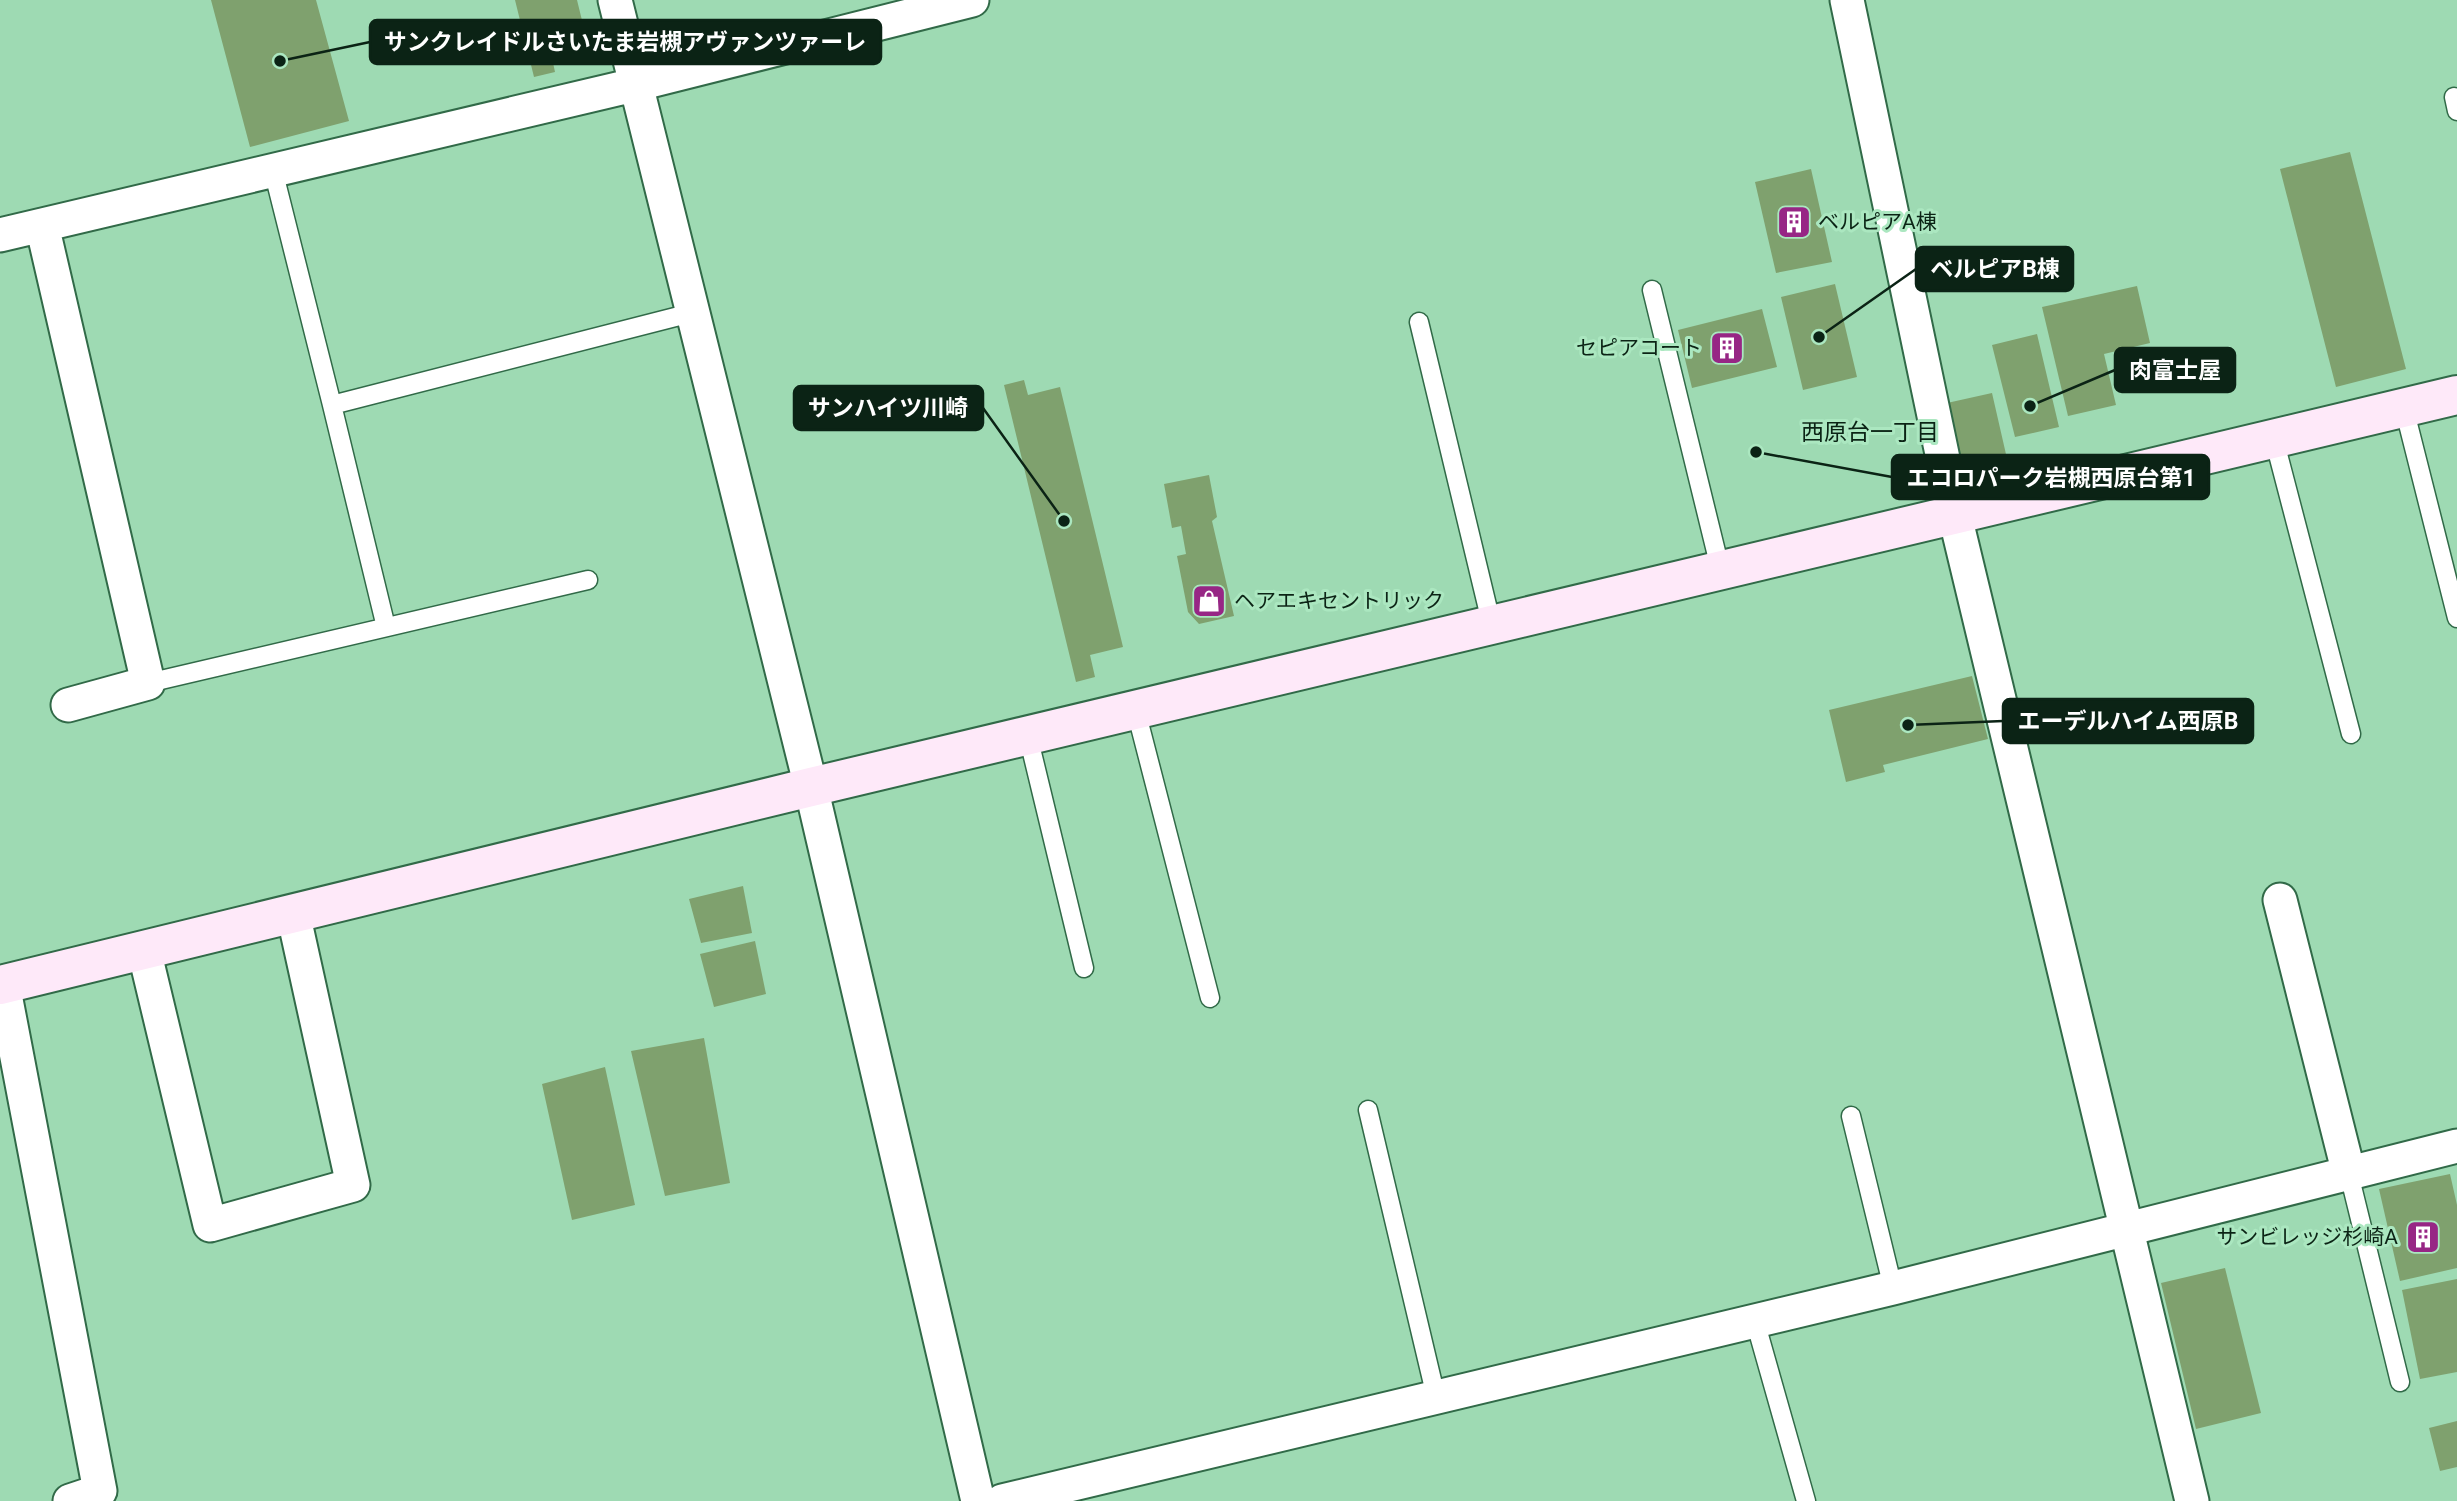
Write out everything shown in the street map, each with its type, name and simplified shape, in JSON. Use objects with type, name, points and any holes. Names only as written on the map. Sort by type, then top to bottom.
[{"type":"street","points":[[615,0],[634,85],[811,787],[978,1501]]},
{"type":"street","points":[[0,235],[634,85],[972,0]]},
{"type":"street","points":[[1847,0],[1955,516],[2192,1501]]},
{"type":"street","points":[[42,225],[148,683],[68,705]]},
{"type":"street","points":[[70,1501],[100,1491],[1,985],[811,787],[2457,395]]},
{"type":"street","points":[[2280,900],[2349,1174]]},
{"type":"street","points":[[144,950],[210,1225],[353,1185],[293,913]]},
{"type":"street","points":[[1002,1501],[1893,1288],[2457,1146]]},
{"type":"lane","points":[[273,170],[386,627]]},
{"type":"lane","points":[[1652,290],[1721,572]]},
{"type":"lane","points":[[332,405],[691,313]]},
{"type":"lane","points":[[1419,322],[1492,626]]},
{"type":"lane","points":[[2404,408],[2457,618]]},
{"type":"lane","points":[[2274,439],[2351,734]]},
{"type":"lane","points":[[148,683],[588,580]]},
{"type":"lane","points":[[1136,711],[1210,998]]},
{"type":"lane","points":[[1028,736],[1084,968]]},
{"type":"lane","points":[[1368,1110],[1436,1397]]},
{"type":"lane","points":[[1851,1116],[1893,1288]]},
{"type":"lane","points":[[2349,1174],[2400,1382]]},
{"type":"lane","points":[[1755,1321],[1805,1501]]},
{"type":"building","points":[[211,0],[316,0],[349,121],[250,147]]},
{"type":"building","points":[[515,0],[577,0],[589,49],[552,58],[555,72],[534,77]]},
{"type":"building","points":[[2350,152],[2406,369],[2336,387],[2280,169]]},
{"type":"building","name":"ベルピアA棟","points":[[1811,169],[1832,262],[1776,273],[1755,182]]},
{"type":"building","points":[[1835,284],[1857,377],[1803,390],[1781,297]]},
{"type":"building","points":[[2137,286],[2150,343],[2104,354],[2116,405],[2068,416],[2042,307]]},
{"type":"building","name":"セピアコート","points":[[1762,309],[1777,367],[1692,388],[1678,330]]},
{"type":"building","points":[[2037,334],[2059,427],[2015,437],[1992,345]]},
{"type":"building","points":[[1024,380],[1028,395],[1060,387],[1123,647],[1090,655],[1095,677],[1076,682],[1004,385]]},
{"type":"building","points":[[1992,393],[2008,463],[1964,473],[1947,403]]},
{"type":"building","points":[[1209,475],[1217,517],[1212,521],[1234,616],[1199,624],[1188,612],[1177,556],[1186,554],[1181,526],[1172,528],[1164,484]]},
{"type":"building","points":[[1972,676],[1988,739],[1883,765],[1885,772],[1846,782],[1829,710]]},
{"type":"building","points":[[743,886],[752,933],[701,943],[689,899]]},
{"type":"building","points":[[755,941],[766,994],[714,1007],[700,954]]},
{"type":"building","points":[[704,1038],[730,1183],[665,1196],[631,1051]]},
{"type":"building","points":[[605,1067],[635,1205],[572,1220],[542,1084]]},
{"type":"building","name":"サンビレッジ杉崎A","points":[[2450,1174],[2457,1205],[2457,1268],[2400,1281],[2379,1189]]},
{"type":"building","points":[[2225,1268],[2261,1413],[2196,1429],[2161,1283]]},
{"type":"building","points":[[2457,1279],[2457,1372],[2420,1379],[2402,1290]]},
{"type":"building","points":[[2457,1421],[2457,1467],[2440,1471],[2429,1428]]},
{"type":"place","name":"サンクレイドルさいたま岩槻アヴァンツァーレ","points":[[280,61]]},
{"type":"place","name":"ベルピアA棟","points":[[1794,222]]},
{"type":"place","name":"ベルピアB棟","points":[[1819,337]]},
{"type":"place","name":"セピアコート","points":[[1727,348]]},
{"type":"place","name":"肉富士屋","points":[[2030,406]]},
{"type":"place","name":"エコロパーク岩槻西原台第1","points":[[1756,452]]},
{"type":"place","name":"サンハイツ川崎","points":[[1064,521]]},
{"type":"place","name":"ヘアエキセントリック","points":[[1209,601]]},
{"type":"place","name":"エーデルハイム西原B","points":[[1908,725]]},
{"type":"place","name":"サンビレッジ杉崎A","points":[[2423,1237]]},
{"type":"district","name":"西原台一丁目","points":[[1870,432]]}]
